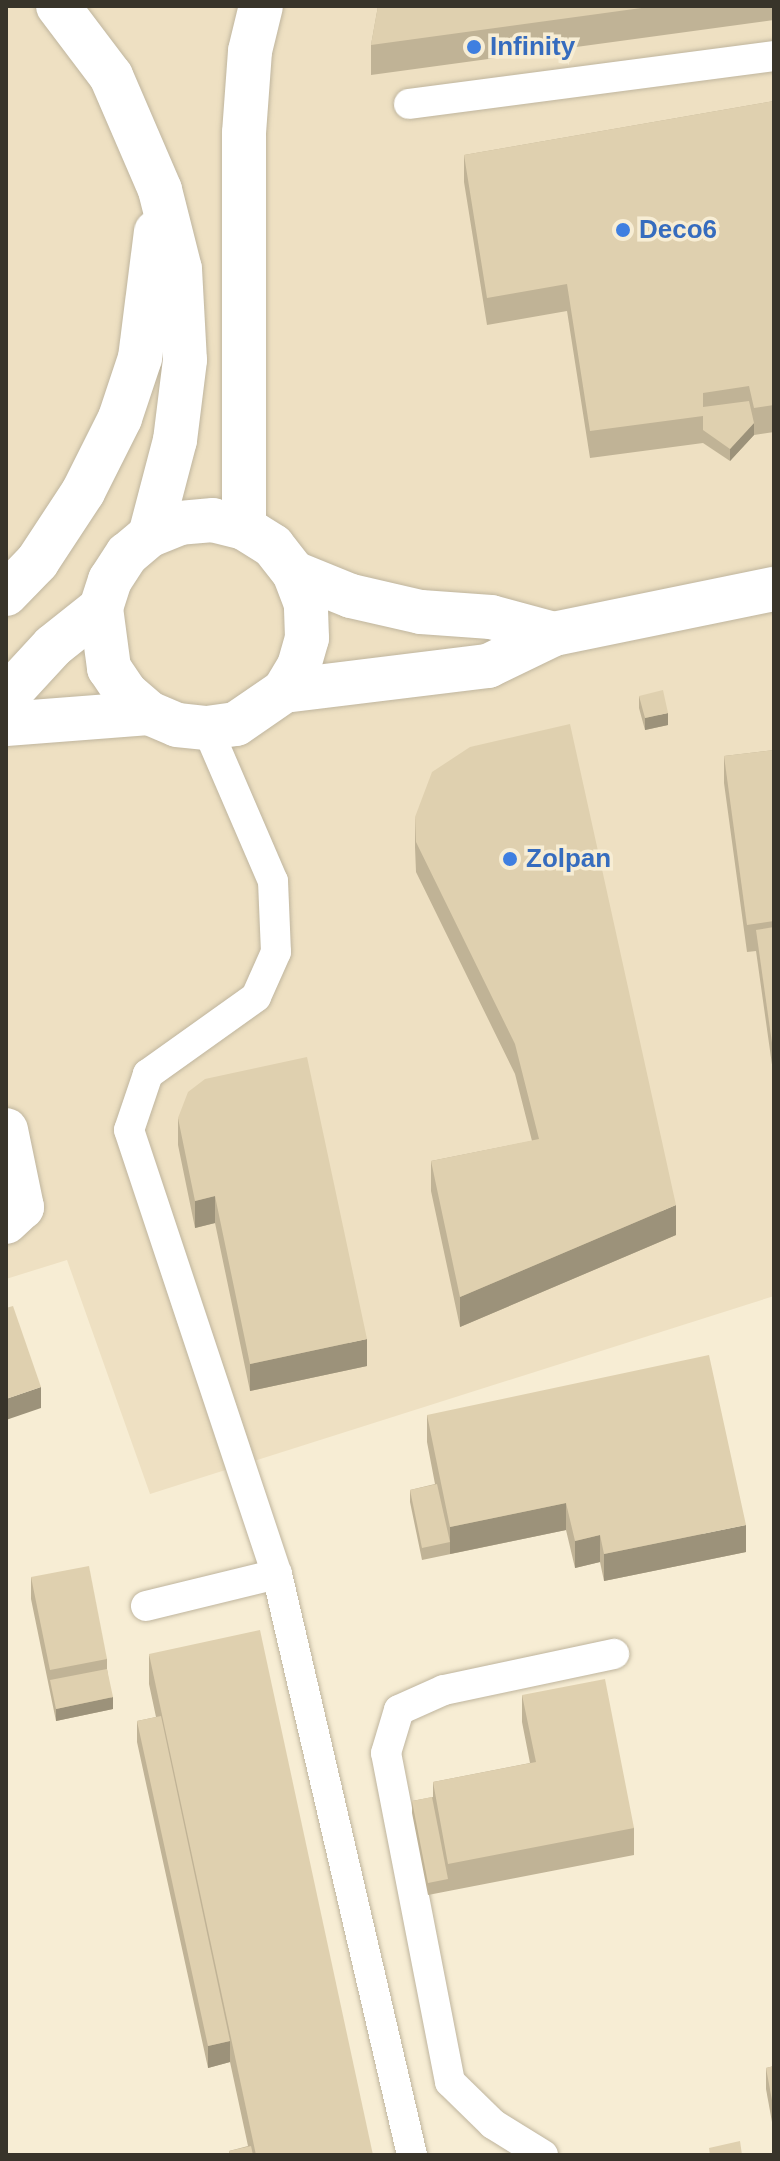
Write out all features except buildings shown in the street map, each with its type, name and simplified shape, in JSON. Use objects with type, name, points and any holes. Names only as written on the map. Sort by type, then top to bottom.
[{"type":"main road","points":[[58,6],[111,76],[160,190],[180,269],[185,360],[175,440],[150,535]]},
{"type":"main road","points":[[244,528],[244,133],[250,51],[261,6]]},
{"type":"main road","points":[[6,594],[37,562],[83,492],[120,418],[140,358],[160,190]]},
{"type":"main road","points":[[213,520],[244,528],[273,546],[294,573],[306,604],[307,638],[299,666],[284,691],[236,724],[207,728],[177,725],[149,713],[126,693],[109,668],[101,608],[110,580],[127,554],[150,535],[180,523],[213,520]]},
{"type":"main road","points":[[294,573],[351,596],[421,612],[491,617],[554,634]]},
{"type":"main road","points":[[284,691],[488,666],[554,634],[774,589]]},
{"type":"main road","points":[[6,697],[53,646],[101,608]]},
{"type":"main road","points":[[6,724],[149,713]]},
{"type":"main road","points":[[6,1130],[22,1207],[6,1222]]},
{"type":"lane","points":[[409,104],[774,56]]},
{"type":"lane","points":[[207,728],[273,881],[276,952],[256,997],[148,1074],[129,1130],[277,1574],[412,2155]]},
{"type":"lane","points":[[146,1606],[277,1574]]},
{"type":"lane","points":[[543,2155],[493,2124],[450,2082],[386,1753],[399,1710],[444,1690],[614,1654]]},
{"type":"shaded area","points":[[6,6],[774,6],[774,1296],[150,1494],[67,1260],[6,1279]]},
{"type":"place","name":"Infinity","points":[[474,47]]},
{"type":"place","name":"Deco6","points":[[623,230]]},
{"type":"place","name":"Zolpan","points":[[510,859]]}]
